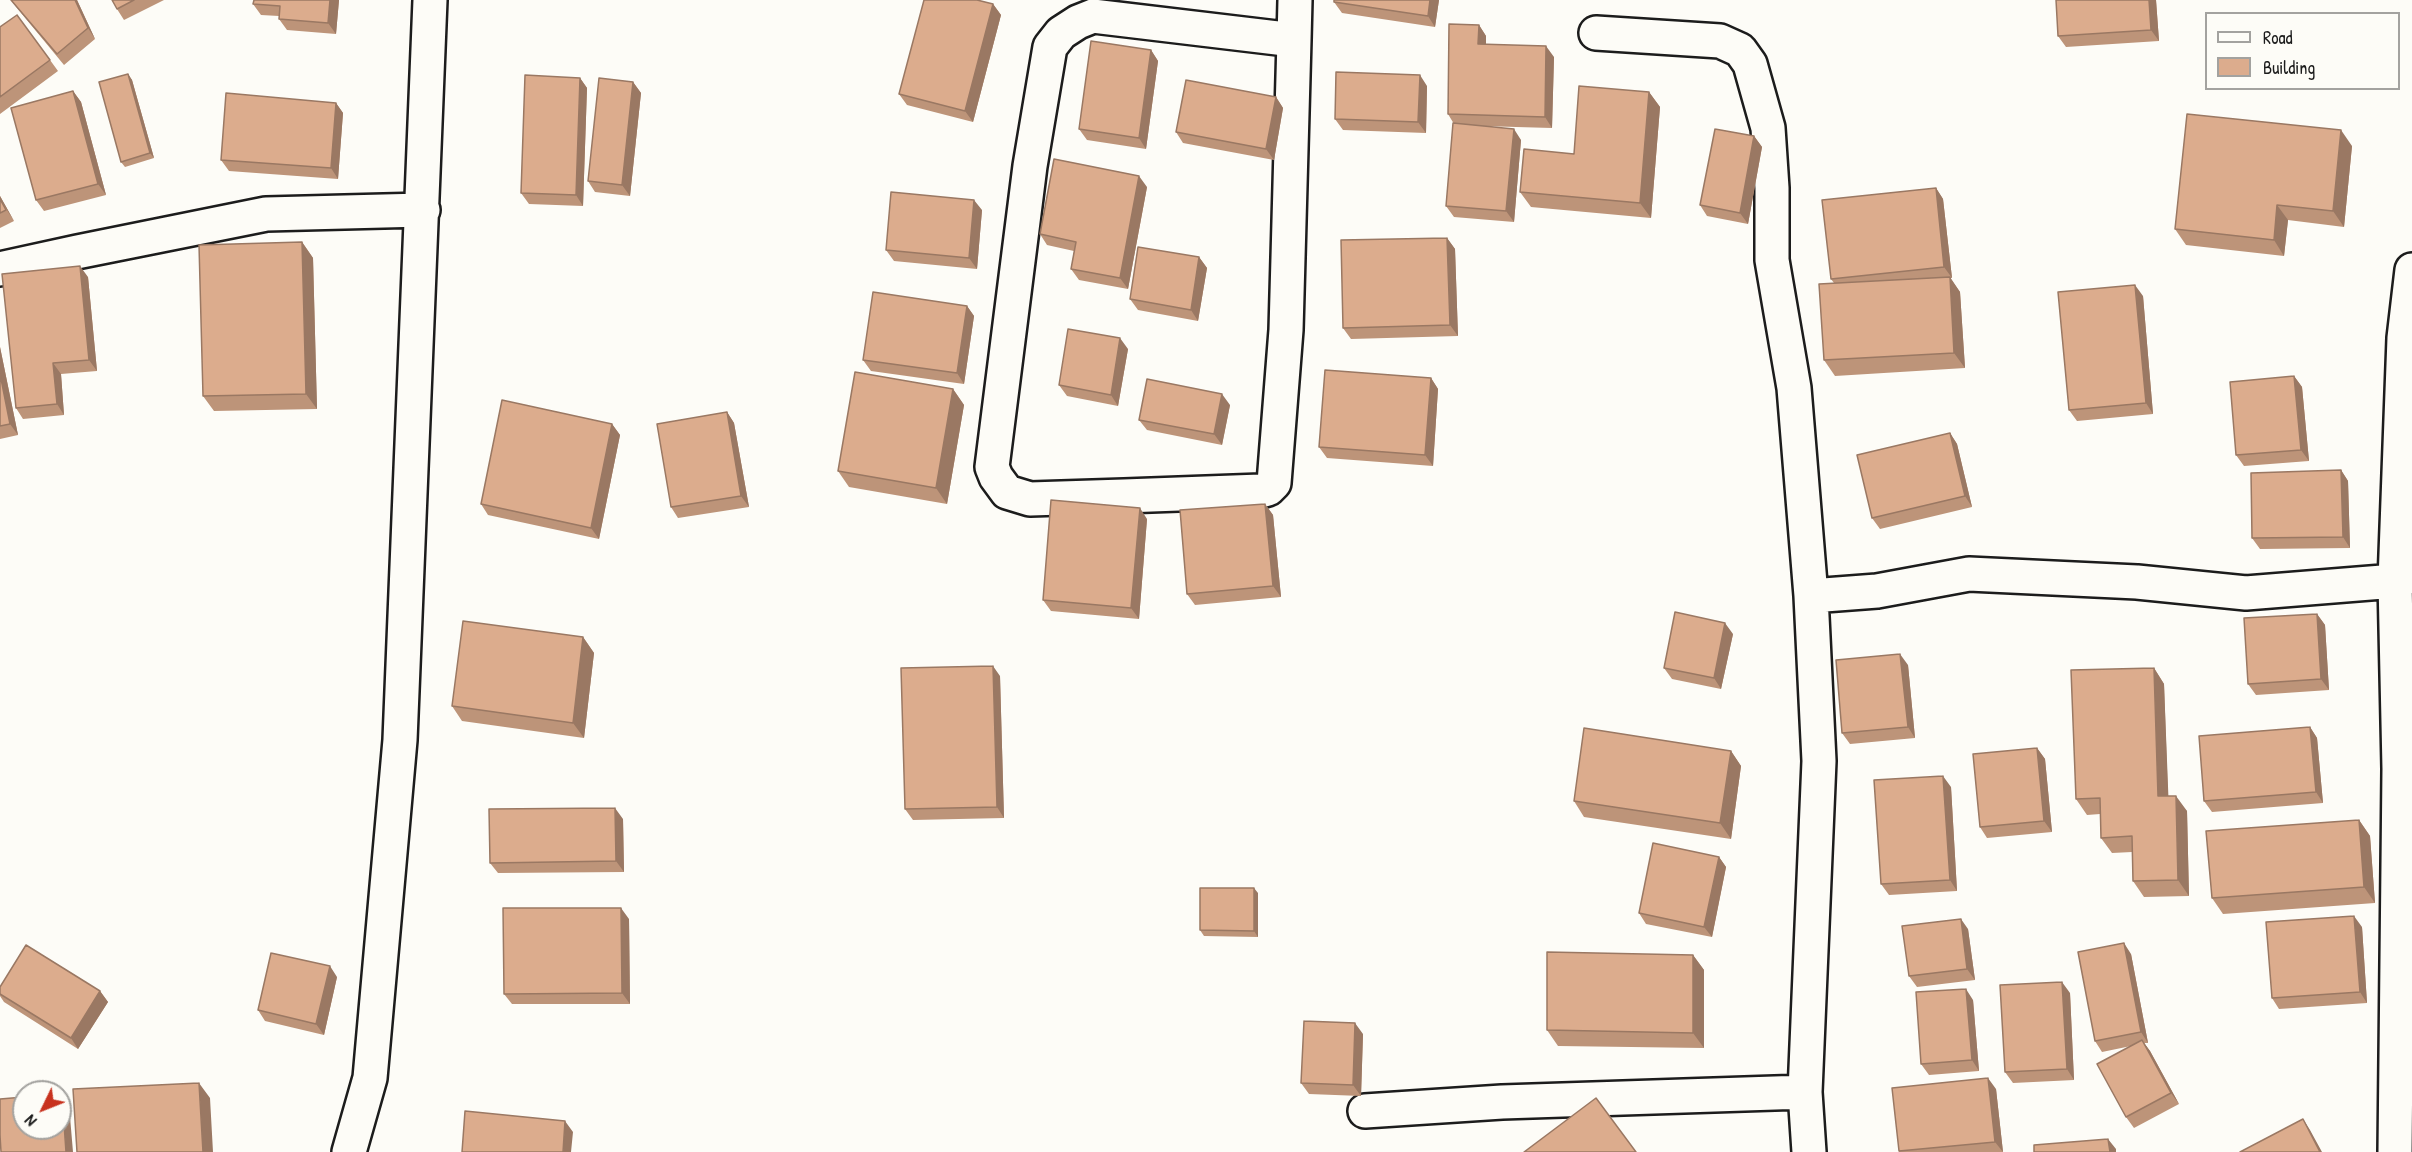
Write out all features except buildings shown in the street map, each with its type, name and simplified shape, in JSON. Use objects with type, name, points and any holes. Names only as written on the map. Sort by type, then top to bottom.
[{"type":"street","points":[[349,1152],[370,1078],[400,740],[430,0]]},
{"type":"street","points":[[1294,40],[1093,16],[1061,33],[1050,46],[1030,166],[992,467],[1007,492],[1030,499],[1124,496],[1261,491],[1268,489],[1274,483],[1286,330],[1294,40],[1295,0]]},
{"type":"street","points":[[1596,33],[1720,41],[1740,50],[1750,64],[1768,128],[1772,188],[1772,260],[1794,388],[1811,596],[1819,761],[1805,1092],[1809,1152]]},
{"type":"street","points":[[0,269],[266,214],[423,210]]},
{"type":"street","points":[[2395,1152],[2404,338],[2412,270]]},
{"type":"street","points":[[1811,596],[1877,591],[1969,574],[2137,582],[2246,593],[2403,578]]},
{"type":"street","points":[[1365,1111],[1502,1102],[1805,1092]]}]
